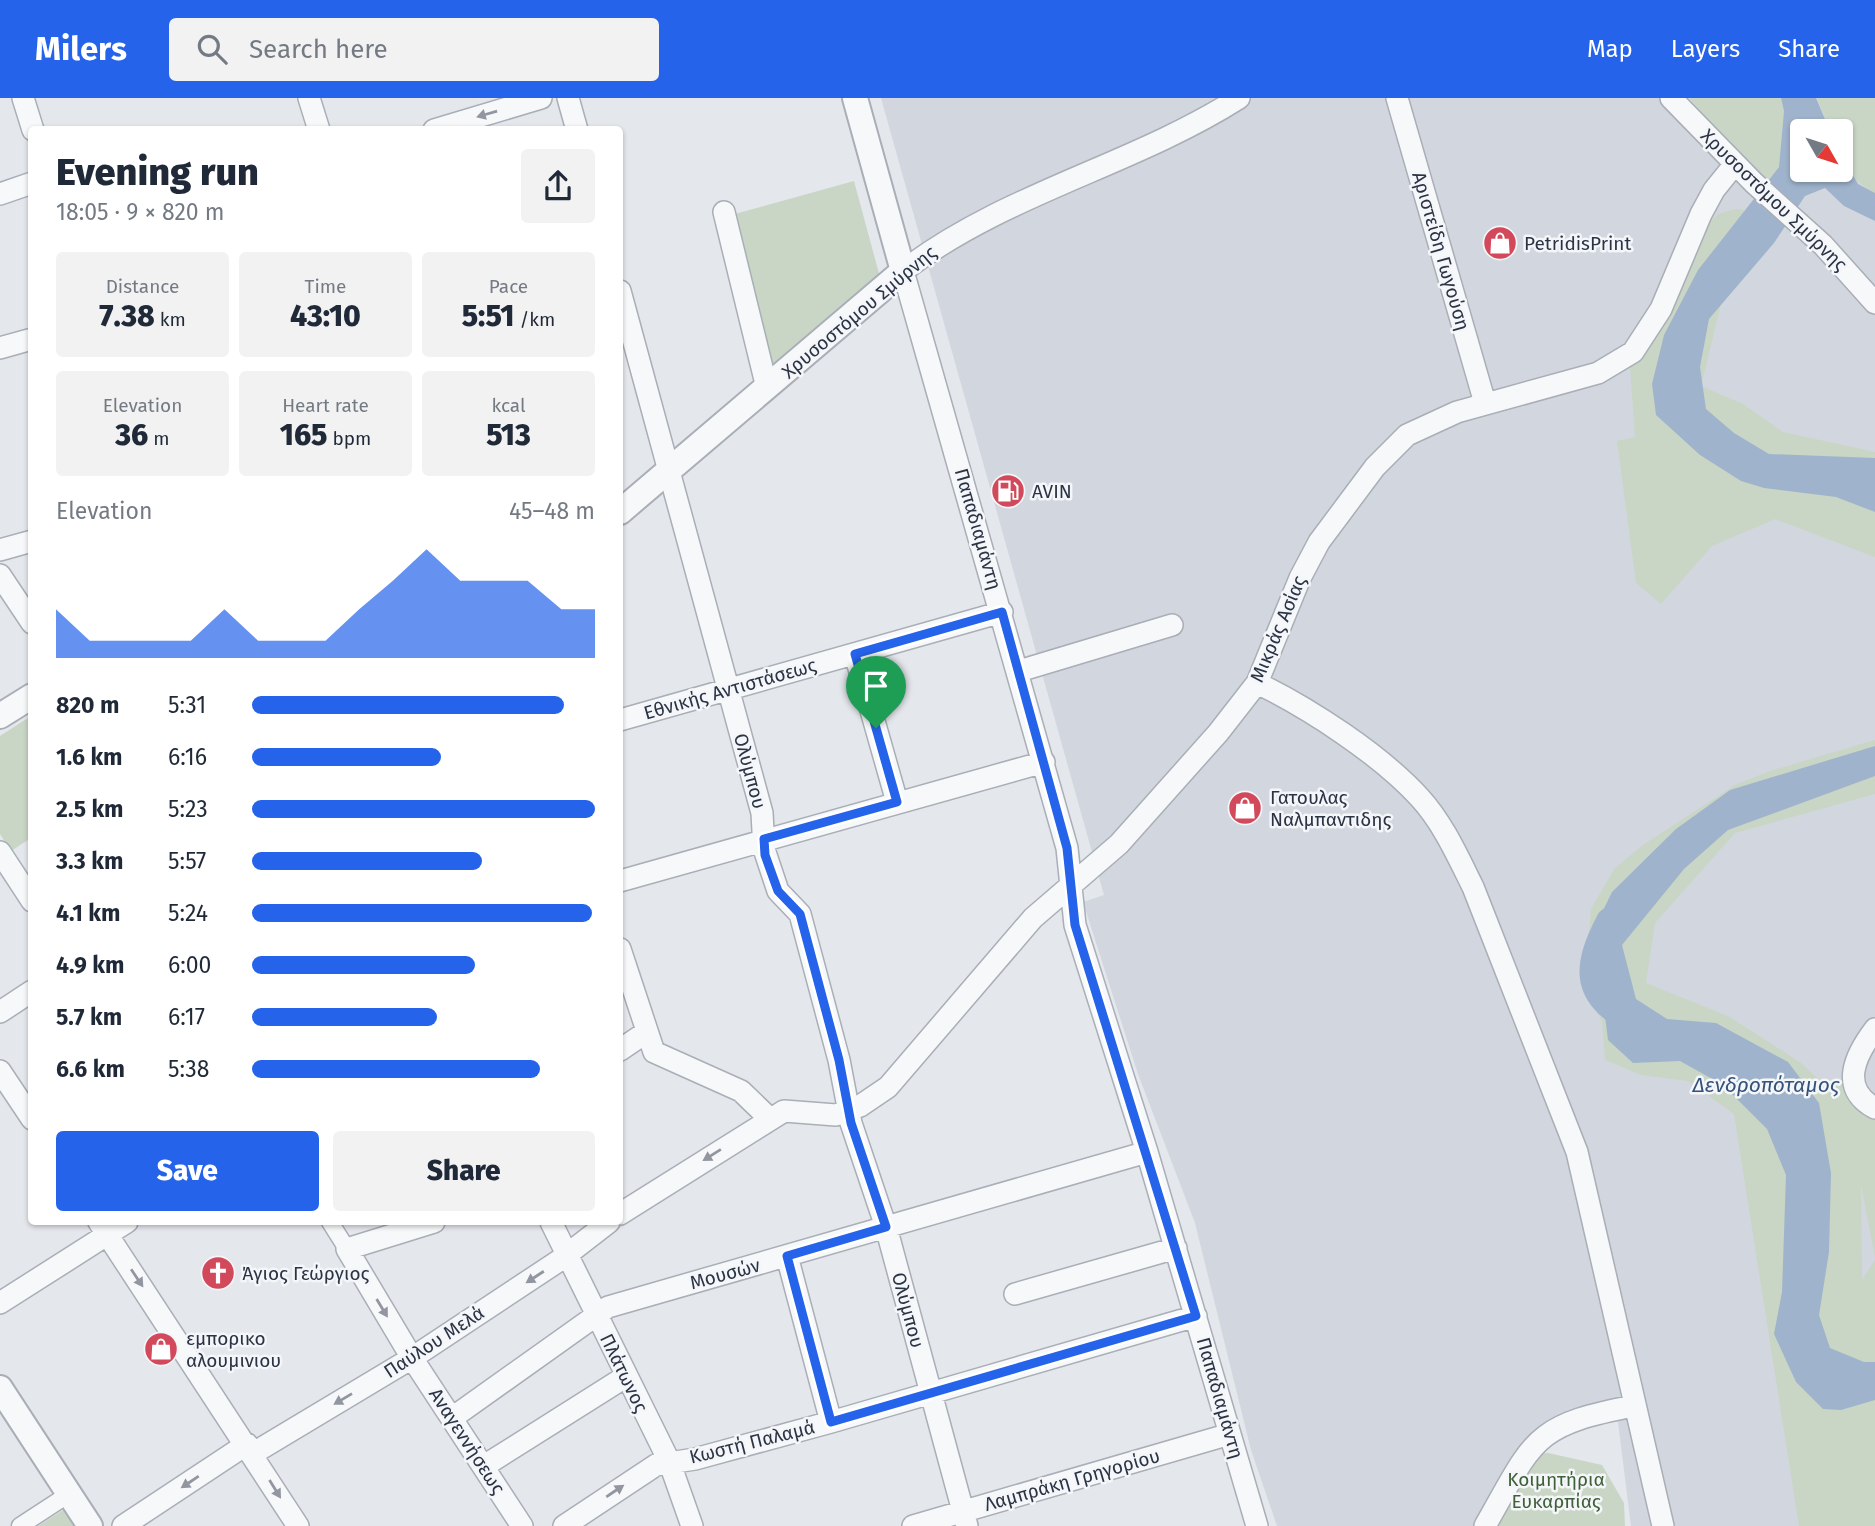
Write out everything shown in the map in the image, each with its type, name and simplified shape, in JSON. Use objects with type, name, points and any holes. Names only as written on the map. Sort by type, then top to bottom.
[{"type":"street","points":[[23,98],[32,126]]},
{"type":"street","points":[[309,98],[318,126]]},
{"type":"street","points":[[447,126],[541,98]]},
{"type":"street","points":[[569,98],[576,126]]},
{"type":"street","name":"Παπαδιαμάντη","points":[[855,98],[1020,671],[1067,848],[1075,925],[1147,1152],[1257,1526]]},
{"type":"street","name":"Χρυσοστόμου Σμύρνης","points":[[623,509],[903,271],[937,246],[993,214],[1156,142],[1239,98]]},
{"type":"street","name":"Αριστείδη Γωγούση","points":[[1397,98],[1485,403]]},
{"type":"street","name":"Χρυσοστόμου Σμύρνης","points":[[1671,98],[1754,183],[1798,221],[1875,303]]},
{"type":"street","name":"Μικράς Ασίας","points":[[770,1119],[791,1110],[830,1115],[848,1111],[879,1094],[895,1080],[1033,918],[1119,844],[1218,733],[1257,684],[1310,558],[1375,467],[1407,435],[1485,403],[1598,373],[1633,352],[1661,309],[1701,214],[1714,190],[1735,164]]},
{"type":"street","points":[[0,194],[28,184]]},
{"type":"street","points":[[724,212],[767,388]]},
{"type":"street","name":"Ολύμπου","points":[[623,322],[729,689],[762,813],[765,855],[778,891],[800,914],[839,1060],[848,1111],[886,1227],[964,1519]]},
{"type":"street","points":[[0,348],[28,340]]},
{"type":"street","points":[[0,550],[28,542]]},
{"type":"street","points":[[0,575],[28,617]]},
{"type":"street","name":"Εθνικής Αντιστάσεως","points":[[623,719],[1002,612]]},
{"type":"street","points":[[1020,671],[1172,625]]},
{"type":"street","points":[[855,654],[897,802]]},
{"type":"street","points":[[1257,684],[1291,700],[1388,767],[1422,800],[1454,849],[1473,887],[1577,1152],[1663,1526]]},
{"type":"street","points":[[0,716],[28,698]]},
{"type":"street","points":[[623,880],[1044,762]]},
{"type":"street","points":[[0,852],[28,895]]},
{"type":"street","points":[[623,959],[645,1032],[658,1056],[741,1091],[770,1119],[623,1212]]},
{"type":"street","points":[[0,1012],[28,994]]},
{"type":"street","points":[[1875,1028],[1857,1056],[1853,1069],[1855,1088],[1867,1103],[1875,1108]]},
{"type":"street","points":[[623,1047],[645,1032]]},
{"type":"street","points":[[0,1071],[28,1113]]},
{"type":"street","name":"Μουσών","points":[[452,1418],[596,1314],[620,1303],[1147,1152]]},
{"type":"street","points":[[332,1225],[347,1249],[424,1225]]},
{"type":"street","name":"Πλάτωνος","points":[[552,1225],[625,1377],[669,1461],[692,1526]]},
{"type":"street","name":"Παύλου Μελά","points":[[123,1526],[249,1449],[412,1358],[567,1255],[605,1225]]},
{"type":"street","points":[[0,1303],[103,1228],[298,1526]]},
{"type":"street","points":[[1015,1294],[1176,1248]]},
{"type":"street","name":"Αναγεννήσεως","points":[[347,1249],[412,1358],[522,1526]]},
{"type":"street","points":[[787,1256],[831,1422]]},
{"type":"street","name":"Κωστή Παλαμά","points":[[564,1526],[647,1469],[669,1461],[695,1459],[831,1422],[1196,1316]]},
{"type":"street","points":[[484,1466],[625,1377]]},
{"type":"street","points":[[0,1388],[90,1526]]},
{"type":"street","points":[[1485,1526],[1518,1465],[1548,1433],[1588,1415],[1634,1406]]},
{"type":"street","name":"Λαμπράκη Γρηγορίου","points":[[913,1526],[964,1519],[1230,1434]]},
{"type":"street","points":[[20,1526],[69,1493]]},
{"type":"shaded area","points":[[881,98],[1875,98],[1875,1526],[1631,1526],[1617,1414],[1537,1430],[1484,1526],[1277,1526],[1251,1450],[1195,1223],[1138,1074],[1083,902],[1104,895]]},
{"type":"green space","points":[[1690,98],[1781,98],[1784,111],[1779,167],[1768,180],[1706,119]]},
{"type":"green space","points":[[1817,98],[1875,98],[1875,193],[1853,176],[1853,119],[1825,119]]},
{"type":"green space","points":[[854,181],[881,281],[773,371],[731,215]]},
{"type":"green space","points":[[1736,209],[1744,210],[1701,386],[1743,404],[1783,432],[1875,452],[1875,557],[1775,519],[1712,546],[1661,604],[1636,583],[1617,441],[1635,437],[1630,367],[1658,335],[1707,224],[1718,214]]},
{"type":"green space","points":[[28,718],[28,840],[11,851],[0,834],[0,736]]},
{"type":"green space","points":[[1875,740],[1875,794],[1735,833],[1655,923],[1646,983],[1730,1017],[1801,1063],[1839,1099],[1836,1084],[1846,1079],[1875,1116],[1875,1257],[1861,1185],[1862,1280],[1875,1260],[1875,1526],[1799,1526],[1734,1114],[1688,1081],[1641,1075],[1605,1060],[1602,1021],[1584,992],[1591,909],[1615,868],[1643,845],[1735,785],[1770,771]]},
{"type":"green space","name":"Κοιμητήρια Ευκαρπίας","points":[[1548,1453],[1602,1465],[1624,1503],[1625,1526],[1497,1526],[1536,1454]]},
{"type":"green space","points":[[68,1507],[80,1526],[38,1526]]},
{"type":"water","points":[[1781,98],[1816,98],[1825,119],[1790,119],[1790,182],[1853,182],[1853,175],[1858,184],[1875,193],[1875,221],[1844,206],[1825,188],[1805,196],[1774,243],[1709,319],[1700,367],[1706,409],[1734,433],[1769,454],[1875,458],[1875,512],[1836,497],[1764,488],[1741,481],[1700,455],[1656,415],[1652,384],[1664,335],[1698,270],[1779,167],[1784,111]]},
{"type":"water","name":"Δενδροπόταμος","points":[[1875,746],[1875,776],[1728,830],[1684,869],[1622,945],[1636,999],[1667,1019],[1716,1023],[1788,1062],[1819,1103],[1831,1173],[1829,1252],[1819,1315],[1830,1348],[1864,1362],[1875,1362],[1875,1400],[1841,1410],[1823,1409],[1796,1382],[1774,1334],[1782,1292],[1786,1175],[1767,1129],[1723,1085],[1680,1061],[1633,1063],[1608,1040],[1594,929],[1612,892],[1676,829],[1730,790]]},
{"type":"waterway","name":"Δενδροπόταμος","points":[[1612,923],[1599,954],[1597,979],[1609,1001],[1637,1020]]},
{"type":"place","name":"PetridisPrint","points":[[1500,243]]},
{"type":"place","name":"AVIN","points":[[1008,491]]},
{"type":"place","name":"Γατουλας Ναλμπαντιδης","points":[[1245,808]]},
{"type":"place","name":"Άγιος Γεώργιος","points":[[218,1273]]},
{"type":"place","name":"εμπορικο αλουμινιου","points":[[161,1349]]},
{"type":"route","points":[[1002,612],[1067,848],[1075,925],[1196,1316],[831,1422],[787,1256],[886,1227],[851,1123],[839,1060],[800,914],[778,891],[765,855],[764,839],[897,802],[876,728],[855,654],[1002,612]]}]
